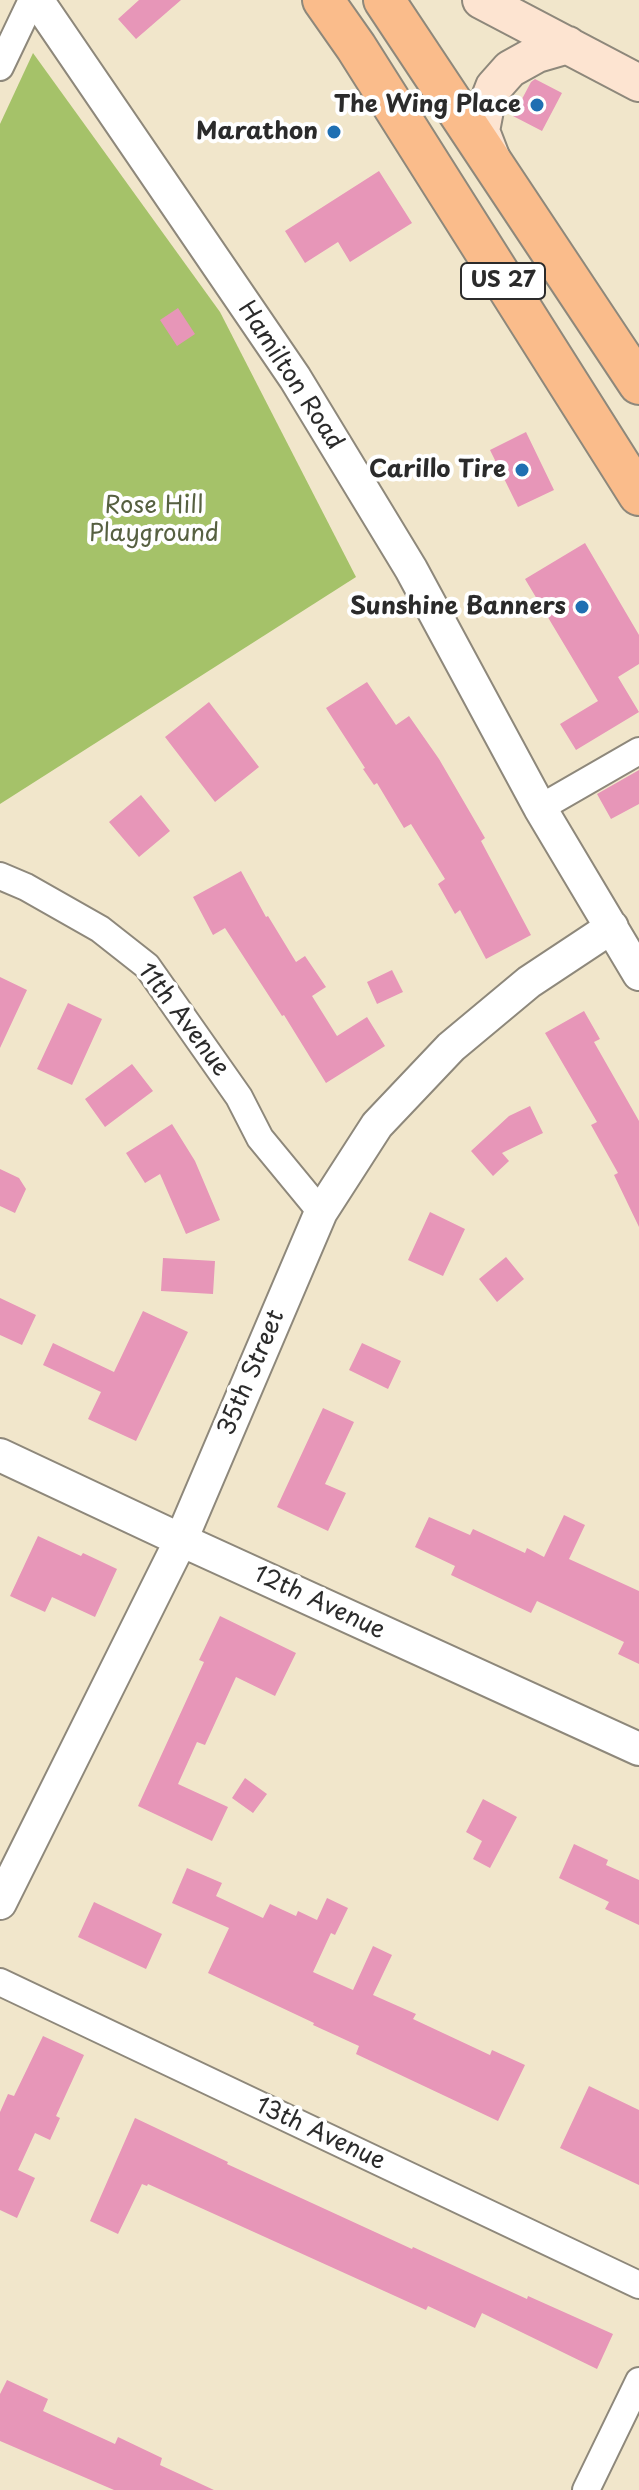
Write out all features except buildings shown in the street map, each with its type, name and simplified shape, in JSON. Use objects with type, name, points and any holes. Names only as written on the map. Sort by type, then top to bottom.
[{"type":"main road","name":"US 27","points":[[323,0],[356,47],[639,495]]},
{"type":"main road","name":"US 27","points":[[384,0],[639,384]]},
{"type":"main road","points":[[481,0],[639,83]]},
{"type":"main road","points":[[497,171],[481,131],[494,87],[510,69],[537,54],[568,45]]},
{"type":"street","points":[[0,67],[34,0]]},
{"type":"street","name":"Hamilton Road","points":[[34,0],[301,388],[411,569],[540,808],[639,974]]},
{"type":"street","points":[[540,808],[639,751]]},
{"type":"street","name":"11th Avenue","points":[[0,876],[26,887],[100,929],[147,966],[239,1097],[260,1138],[321,1212]]},
{"type":"street","name":"35th Street","points":[[0,1903],[181,1540],[321,1212],[377,1125],[451,1047],[529,982],[612,927]]},
{"type":"street","name":"12th Avenue","points":[[0,1455],[639,1749]]},
{"type":"street","name":"13th Avenue","points":[[0,1982],[639,2285]]},
{"type":"street","points":[[586,2490],[639,2381]]},
{"type":"green space","name":"Rose Hill Playground","points":[[33,53],[220,312],[356,577],[0,804],[0,124]]},
{"type":"place","name":"The Wing Place","points":[[537,105]]},
{"type":"place","name":"Marathon","points":[[334,132]]},
{"type":"place","name":"Carillo Tire","points":[[522,470]]},
{"type":"place","name":"Sunshine Banners","points":[[582,607]]}]
